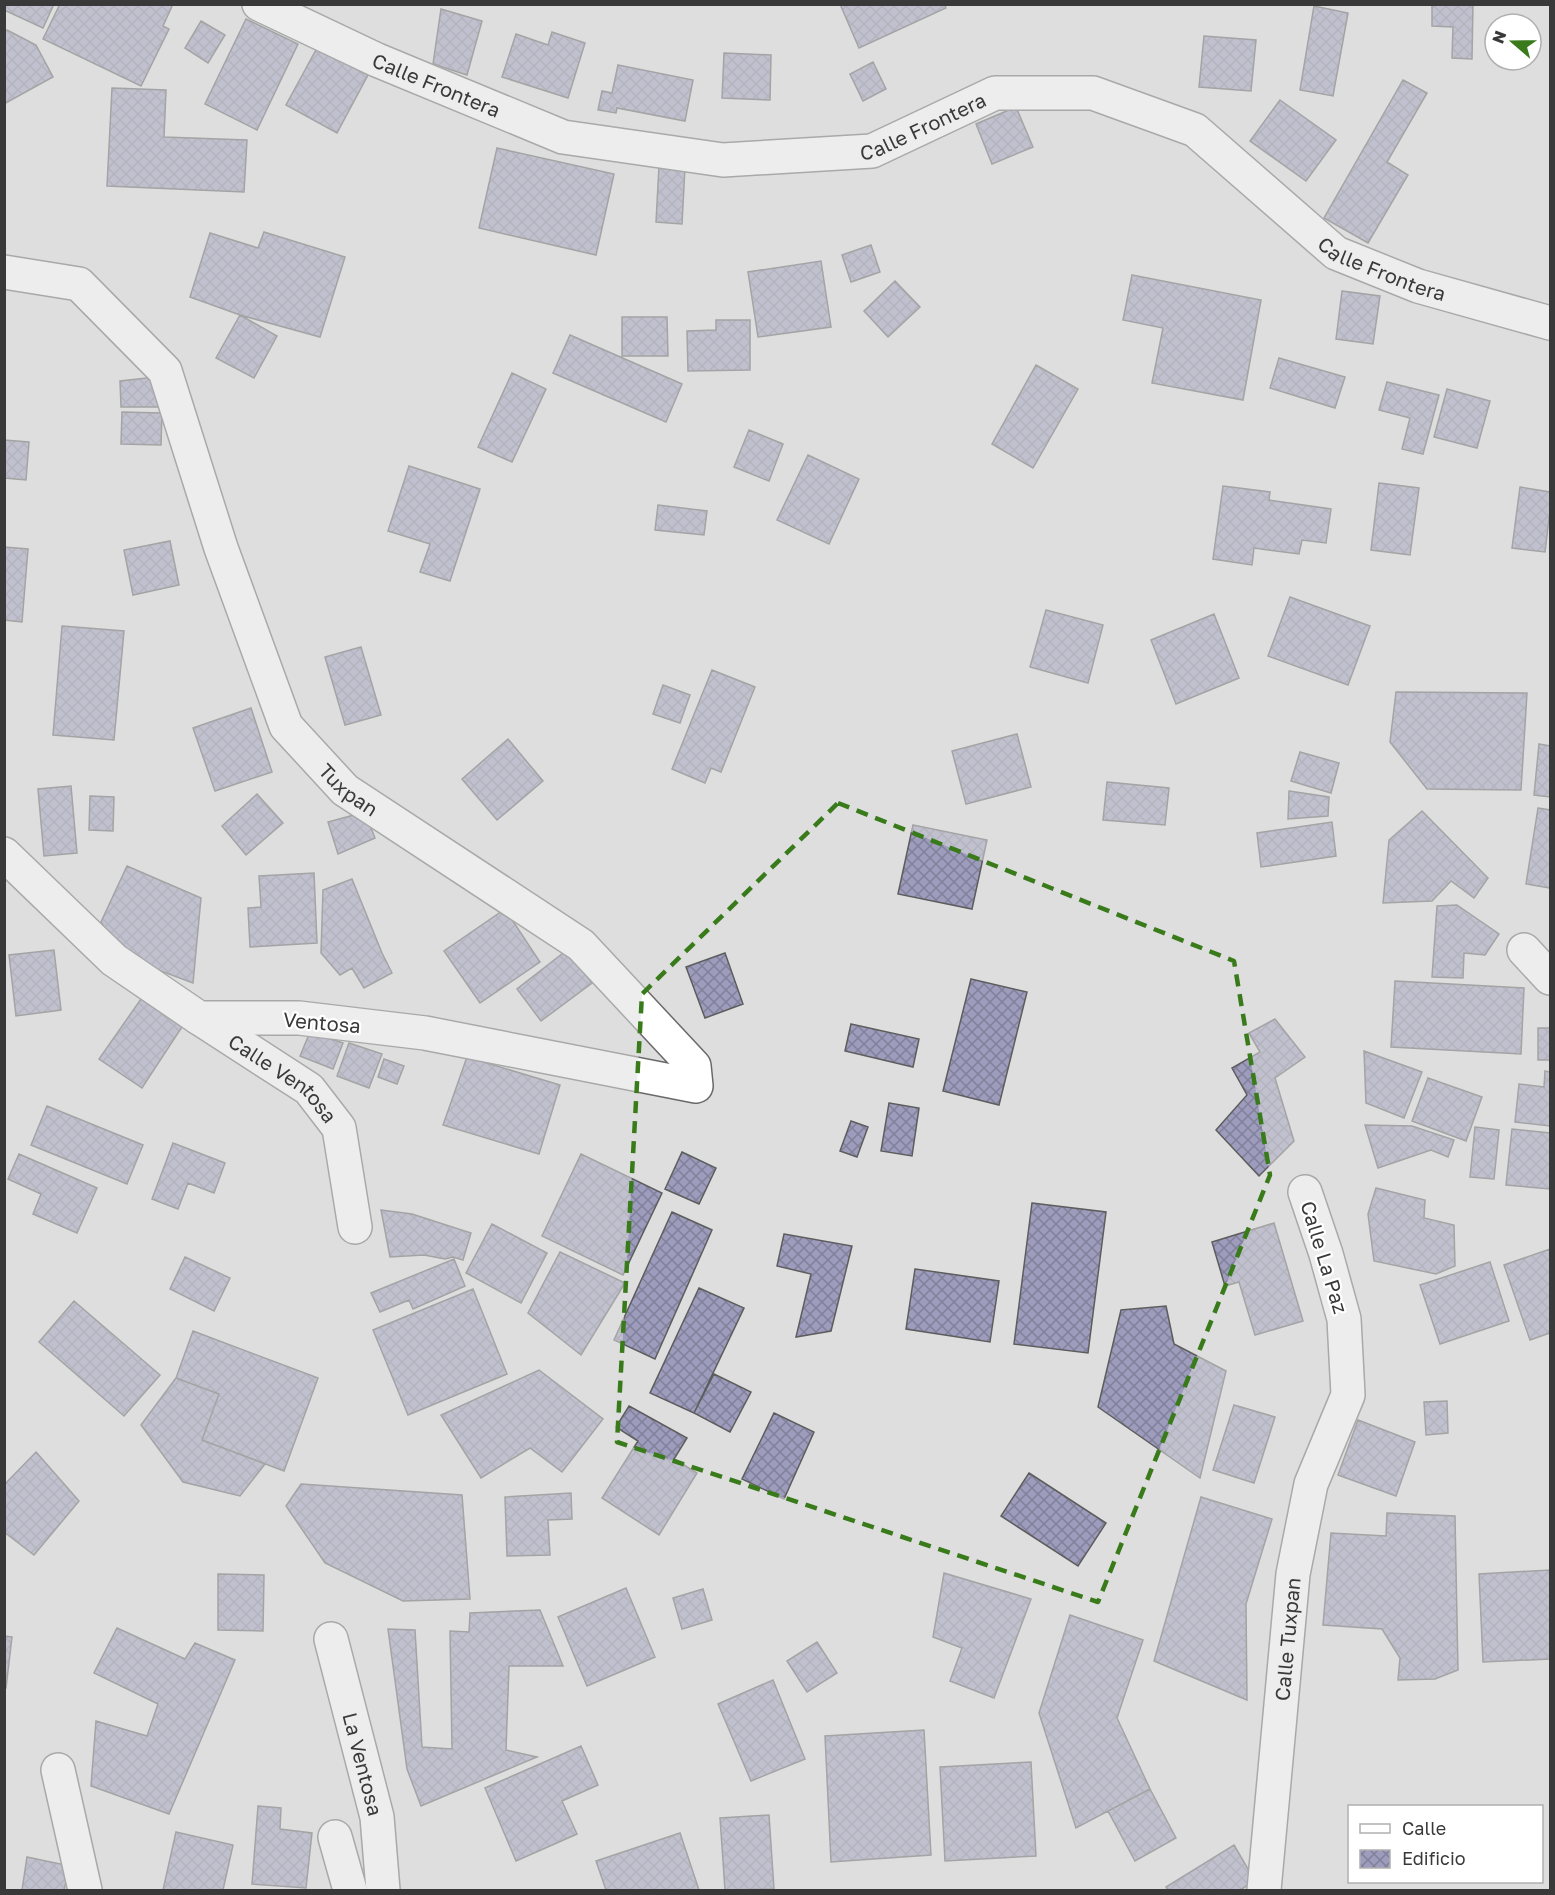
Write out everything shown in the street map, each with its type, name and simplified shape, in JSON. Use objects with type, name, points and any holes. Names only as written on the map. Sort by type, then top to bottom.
[{"type":"street","name":"Calle Frontera","points":[[259,4],[377,60],[563,138],[723,160],[872,151],[995,93],[1094,93],[1195,130],[1336,253],[1418,285],[1551,323]]},
{"type":"street","name":"Tuxpan","points":[[4,272],[79,284],[165,371],[221,548],[286,726],[345,790],[580,945],[694,1066],[696,1086]]},
{"type":"street","points":[[4,854],[114,960],[199,1018]]},
{"type":"street","points":[[1524,950],[1551,978]]},
{"type":"street","name":"Ventosa","points":[[199,1018],[298,1018],[425,1034],[696,1086]]},
{"type":"street","name":"Calle Ventosa","points":[[199,1018],[309,1089],[339,1128],[355,1227]]},
{"type":"street","name":"Calle La Paz","points":[[1305,1192],[1326,1254],[1344,1319],[1348,1395]]},
{"type":"street","name":"Calle Tuxpan","points":[[1264,1890],[1293,1574],[1311,1484],[1348,1395]]},
{"type":"street","name":"La Ventosa","points":[[331,1639],[378,1817],[383,1890]]},
{"type":"street","points":[[58,1770],[85,1890]]},
{"type":"street","points":[[335,1837],[350,1890]]},
{"type":"highlighted area","points":[[838,803],[1234,961],[1270,1175],[1098,1602],[617,1442],[642,994]]},
{"type":"building","points":[[4,4],[54,4],[43,28],[4,10]]},
{"type":"building","points":[[60,4],[173,4],[163,26],[169,29],[141,86],[43,39]]},
{"type":"building","points":[[840,4],[944,4],[946,8],[859,48]]},
{"type":"building","points":[[1432,4],[1473,4],[1472,59],[1452,58],[1453,27],[1432,26]]},
{"type":"building","points":[[1314,6],[1348,13],[1333,96],[1300,90]]},
{"type":"building","points":[[441,9],[482,21],[467,75],[433,64]]},
{"type":"building","points":[[246,19],[298,44],[257,130],[205,104]]},
{"type":"building","points":[[201,21],[225,35],[208,63],[185,48]]},
{"type":"building","points":[[7,30],[36,45],[53,77],[4,104],[4,32]]},
{"type":"building","points":[[552,32],[585,43],[568,98],[502,77],[516,34],[548,45]]},
{"type":"building","points":[[1204,36],[1256,40],[1251,91],[1199,87]]},
{"type":"building","points":[[317,48],[368,75],[337,133],[286,105]]},
{"type":"building","points":[[724,53],[771,55],[770,100],[722,98]]},
{"type":"building","points":[[873,62],[886,89],[863,101],[850,74]]},
{"type":"building","points":[[618,65],[693,80],[685,121],[617,108],[616,113],[598,110],[602,91],[612,93]]},
{"type":"building","points":[[1403,80],[1427,93],[1387,162],[1408,175],[1368,243],[1324,218]]},
{"type":"building","points":[[112,88],[166,90],[164,137],[247,140],[244,192],[107,186]]},
{"type":"building","points":[[1280,100],[1336,140],[1306,181],[1250,141]]},
{"type":"building","points":[[1016,107],[1033,147],[992,164],[976,124]]},
{"type":"building","points":[[497,148],[614,174],[596,255],[479,228]]},
{"type":"building","points":[[659,166],[685,167],[682,224],[656,222]]},
{"type":"building","points":[[264,232],[345,257],[320,337],[240,315],[190,297],[210,233],[258,248]]},
{"type":"building","points":[[871,245],[880,272],[851,282],[842,255]]},
{"type":"building","points":[[821,261],[831,327],[758,337],[748,272]]},
{"type":"building","points":[[1132,275],[1261,300],[1243,400],[1152,383],[1163,328],[1123,320]]},
{"type":"building","points":[[895,281],[920,307],[888,337],[864,311]]},
{"type":"building","points":[[1342,291],[1380,296],[1373,344],[1336,339]]},
{"type":"building","points":[[240,315],[277,336],[254,378],[216,358]]},
{"type":"building","points":[[622,317],[667,317],[668,356],[622,356]]},
{"type":"building","points":[[716,320],[750,320],[750,370],[688,371],[687,331],[716,330]]},
{"type":"building","points":[[570,335],[682,384],[666,422],[553,373]]},
{"type":"building","points":[[1279,358],[1345,377],[1335,408],[1270,388]]},
{"type":"building","points":[[1036,365],[1078,389],[1033,468],[992,444]]},
{"type":"building","points":[[512,373],[546,389],[512,462],[478,447]]},
{"type":"building","points":[[156,377],[163,407],[121,407],[120,381]]},
{"type":"building","points":[[1387,382],[1439,395],[1423,454],[1402,449],[1410,418],[1379,410]]},
{"type":"building","points":[[1447,389],[1490,401],[1477,448],[1434,437]]},
{"type":"building","points":[[122,412],[162,413],[161,445],[121,444]]},
{"type":"building","points":[[749,430],[783,444],[769,481],[734,467]]},
{"type":"building","points":[[4,440],[29,442],[26,480],[4,478]]},
{"type":"building","points":[[808,455],[859,479],[829,544],[777,520]]},
{"type":"building","points":[[409,466],[480,489],[450,581],[420,572],[430,544],[388,531]]},
{"type":"building","points":[[1379,483],[1419,488],[1410,555],[1371,550]]},
{"type":"building","points":[[1223,486],[1270,492],[1269,500],[1331,509],[1326,543],[1302,540],[1299,554],[1254,548],[1252,565],[1213,559]]},
{"type":"building","points":[[1520,487],[1550,492],[1545,552],[1512,548]]},
{"type":"building","points":[[658,505],[707,511],[704,535],[655,530]]},
{"type":"building","points":[[170,541],[179,585],[133,595],[124,550]]},
{"type":"building","points":[[4,547],[28,549],[22,622],[4,620]]},
{"type":"building","points":[[1290,597],[1370,626],[1348,685],[1268,656]]},
{"type":"building","points":[[1046,610],[1103,625],[1088,683],[1030,667]]},
{"type":"building","points":[[1214,614],[1239,678],[1176,704],[1151,640]]},
{"type":"building","points":[[62,626],[124,631],[114,740],[53,735]]},
{"type":"building","points":[[361,647],[381,715],[345,725],[325,657]]},
{"type":"building","points":[[712,670],[755,687],[721,772],[711,768],[705,783],[672,769]]},
{"type":"building","points":[[663,685],[690,695],[680,723],[653,714]]},
{"type":"building","points":[[1396,692],[1527,693],[1521,790],[1427,789],[1390,742]]},
{"type":"building","points":[[251,708],[272,772],[215,791],[193,728]]},
{"type":"building","points":[[1017,734],[1031,787],[966,804],[952,751]]},
{"type":"building","points":[[508,739],[543,781],[497,820],[462,779]]},
{"type":"building","points":[[1539,744],[1550,746],[1550,797],[1534,795]]},
{"type":"building","points":[[1300,752],[1339,763],[1331,793],[1291,781]]},
{"type":"building","points":[[1107,782],[1169,788],[1165,825],[1103,820]]},
{"type":"building","points":[[71,786],[77,853],[44,856],[38,789]]},
{"type":"building","points":[[1289,791],[1329,797],[1328,816],[1288,819]]},
{"type":"building","points":[[257,794],[283,823],[246,855],[222,826]]},
{"type":"building","points":[[90,796],[114,797],[113,831],[89,830]]},
{"type":"building","points":[[1538,808],[1550,810],[1550,888],[1526,884]]},
{"type":"building","points":[[1422,811],[1488,878],[1474,898],[1451,881],[1432,901],[1383,903],[1389,840]]},
{"type":"building","points":[[365,812],[375,838],[338,854],[328,822]]},
{"type":"building","points":[[1332,822],[1336,856],[1261,867],[1257,833]]},
{"type":"building","points":[[913,825],[987,840],[972,909],[898,894]]},
{"type":"building","points":[[127,866],[201,898],[193,983],[123,957],[101,922]]},
{"type":"building","points":[[314,873],[317,943],[250,947],[248,908],[261,907],[259,876]]},
{"type":"building","points":[[352,879],[392,973],[364,988],[352,968],[340,975],[321,953],[323,890]]},
{"type":"building","points":[[1457,905],[1499,934],[1485,955],[1464,953],[1463,978],[1432,977],[1437,906]]},
{"type":"building","points":[[505,909],[540,962],[480,1003],[444,951]]},
{"type":"building","points":[[54,950],[61,1010],[16,1016],[9,955]]},
{"type":"building","points":[[567,950],[592,983],[541,1021],[517,989]]},
{"type":"building","points":[[725,953],[743,1004],[705,1018],[686,967]]},
{"type":"building","points":[[971,979],[1027,992],[999,1105],[943,1091]]},
{"type":"building","points":[[1395,981],[1524,988],[1521,1054],[1391,1047]]},
{"type":"building","points":[[141,999],[182,1027],[142,1088],[99,1059]]},
{"type":"building","points":[[1275,1019],[1305,1057],[1275,1078],[1294,1141],[1259,1176],[1216,1130],[1247,1095],[1232,1068],[1260,1052],[1249,1033]]},
{"type":"building","points":[[851,1024],[919,1039],[913,1067],[845,1051]]},
{"type":"building","points":[[1538,1028],[1550,1028],[1550,1060],[1538,1060]]},
{"type":"building","points":[[310,1032],[343,1043],[333,1069],[300,1056]]},
{"type":"building","points":[[349,1043],[382,1054],[369,1088],[337,1076]]},
{"type":"building","points":[[1364,1051],[1422,1072],[1404,1118],[1366,1103]]},
{"type":"building","points":[[467,1057],[560,1085],[539,1154],[443,1125]]},
{"type":"building","points":[[384,1059],[404,1066],[397,1084],[378,1077]]},
{"type":"building","points":[[1545,1071],[1550,1072],[1550,1126],[1515,1122],[1519,1084],[1544,1087]]},
{"type":"building","points":[[1428,1078],[1482,1097],[1466,1141],[1412,1121]]},
{"type":"building","points":[[889,1103],[919,1108],[912,1156],[881,1151]]},
{"type":"building","points":[[47,1106],[143,1145],[127,1184],[31,1145]]},
{"type":"building","points":[[851,1121],[868,1127],[857,1157],[840,1151]]},
{"type":"building","points":[[1365,1125],[1412,1126],[1454,1140],[1448,1157],[1431,1150],[1378,1168]]},
{"type":"building","points":[[1475,1127],[1499,1130],[1494,1179],[1470,1177]]},
{"type":"building","points":[[1512,1129],[1550,1133],[1550,1189],[1506,1185]]},
{"type":"building","points":[[173,1143],[225,1163],[214,1193],[188,1183],[178,1209],[152,1199]]},
{"type":"building","points":[[682,1152],[716,1168],[699,1204],[665,1189]]},
{"type":"building","points":[[19,1154],[97,1188],[77,1233],[33,1214],[41,1194],[8,1179]]},
{"type":"building","points":[[581,1154],[662,1193],[623,1275],[542,1236]]},
{"type":"building","points":[[1376,1188],[1425,1200],[1424,1218],[1454,1225],[1455,1266],[1436,1274],[1374,1261],[1368,1214]]},
{"type":"building","points":[[1032,1203],[1106,1212],[1088,1353],[1014,1344]]},
{"type":"building","points":[[381,1210],[412,1214],[471,1233],[463,1260],[424,1255],[390,1257]]},
{"type":"building","points":[[672,1212],[712,1230],[655,1359],[614,1340]]},
{"type":"building","points":[[1274,1223],[1303,1321],[1255,1335],[1239,1282],[1225,1286],[1212,1242]]},
{"type":"building","points":[[492,1224],[547,1253],[521,1303],[466,1273]]},
{"type":"building","points":[[784,1234],[852,1246],[831,1331],[796,1337],[811,1274],[777,1266]]},
{"type":"building","points":[[1550,1249],[1550,1333],[1530,1340],[1504,1265]]},
{"type":"building","points":[[560,1252],[625,1283],[581,1355],[528,1313]]},
{"type":"building","points":[[185,1257],[230,1278],[214,1311],[170,1289]]},
{"type":"building","points":[[454,1259],[465,1286],[413,1309],[409,1300],[380,1312],[371,1293]]},
{"type":"building","points":[[1490,1262],[1509,1321],[1440,1344],[1420,1285]]},
{"type":"building","points":[[915,1269],[999,1281],[990,1342],[906,1329]]},
{"type":"building","points":[[699,1288],[744,1308],[694,1413],[650,1393]]},
{"type":"building","points":[[473,1289],[507,1374],[408,1415],[373,1330]]},
{"type":"building","points":[[74,1301],[160,1375],[124,1416],[39,1342]]},
{"type":"building","points":[[1166,1306],[1174,1344],[1226,1371],[1200,1478],[1098,1407],[1121,1310]]},
{"type":"building","points":[[193,1331],[318,1378],[284,1471],[202,1440],[219,1394],[176,1378]]},
{"type":"building","points":[[539,1370],[603,1419],[562,1472],[530,1448],[481,1478],[441,1415]]},
{"type":"building","points":[[714,1374],[751,1392],[730,1432],[694,1413]]},
{"type":"building","points":[[176,1378],[219,1394],[202,1440],[265,1464],[240,1496],[183,1482],[141,1425]]},
{"type":"building","points":[[1447,1401],[1448,1433],[1426,1435],[1424,1402]]},
{"type":"building","points":[[1234,1405],[1275,1417],[1254,1483],[1213,1470]]},
{"type":"building","points":[[629,1406],[687,1438],[674,1459],[697,1473],[659,1535],[602,1498],[638,1441],[616,1427]]},
{"type":"building","points":[[774,1413],[814,1432],[784,1499],[742,1479]]},
{"type":"building","points":[[1358,1420],[1415,1442],[1396,1496],[1338,1475]]},
{"type":"building","points":[[36,1452],[79,1501],[34,1555],[4,1532],[4,1485]]},
{"type":"building","points":[[1029,1473],[1106,1523],[1078,1566],[1001,1516]]},
{"type":"building","points":[[301,1484],[462,1495],[470,1599],[403,1601],[325,1563],[286,1506]]},
{"type":"building","points":[[571,1493],[572,1519],[548,1520],[550,1555],[507,1556],[505,1497]]},
{"type":"building","points":[[1201,1497],[1272,1519],[1246,1604],[1247,1700],[1154,1661]]},
{"type":"building","points":[[1387,1513],[1455,1516],[1458,1670],[1435,1679],[1398,1680],[1400,1658],[1382,1629],[1323,1625],[1331,1533],[1386,1536]]},
{"type":"building","points":[[1550,1570],[1550,1659],[1483,1662],[1479,1574]]},
{"type":"building","points":[[944,1573],[1031,1599],[994,1698],[950,1681],[962,1648],[933,1637]]},
{"type":"building","points":[[218,1574],[264,1575],[263,1631],[218,1630]]},
{"type":"building","points":[[626,1588],[655,1657],[587,1686],[558,1617]]},
{"type":"building","points":[[703,1589],[712,1620],[682,1629],[673,1598]]},
{"type":"building","points":[[540,1610],[563,1666],[509,1666],[506,1750],[537,1757],[421,1806],[407,1769],[388,1629],[415,1630],[422,1747],[452,1749],[450,1631],[469,1632],[470,1613]]},
{"type":"building","points":[[1070,1615],[1143,1640],[1117,1718],[1150,1789],[1076,1828],[1039,1713]]},
{"type":"building","points":[[117,1628],[185,1659],[195,1643],[235,1660],[169,1814],[91,1786],[96,1721],[147,1736],[158,1704],[94,1673]]},
{"type":"building","points":[[4,1636],[12,1637],[6,1688],[4,1688]]},
{"type":"building","points":[[817,1642],[837,1673],[807,1692],[787,1661]]},
{"type":"building","points":[[773,1680],[805,1759],[751,1781],[718,1704]]},
{"type":"building","points":[[924,1730],[931,1855],[831,1862],[825,1736]]},
{"type":"building","points":[[581,1746],[598,1785],[562,1801],[577,1834],[516,1861],[485,1788]]},
{"type":"building","points":[[1031,1762],[1036,1856],[945,1861],[940,1767]]},
{"type":"building","points":[[1150,1789],[1176,1838],[1135,1861],[1108,1811]]},
{"type":"building","points":[[258,1806],[281,1808],[280,1829],[312,1833],[306,1888],[252,1884]]},
{"type":"building","points":[[769,1815],[774,1889],[725,1890],[720,1818]]},
{"type":"building","points":[[176,1832],[233,1845],[223,1890],[163,1890]]},
{"type":"building","points":[[680,1833],[699,1890],[606,1890],[596,1861]]},
{"type":"building","points":[[1234,1845],[1255,1881],[1240,1890],[1168,1890],[1166,1887]]},
{"type":"building","points":[[27,1857],[70,1866],[64,1890],[22,1890]]}]
